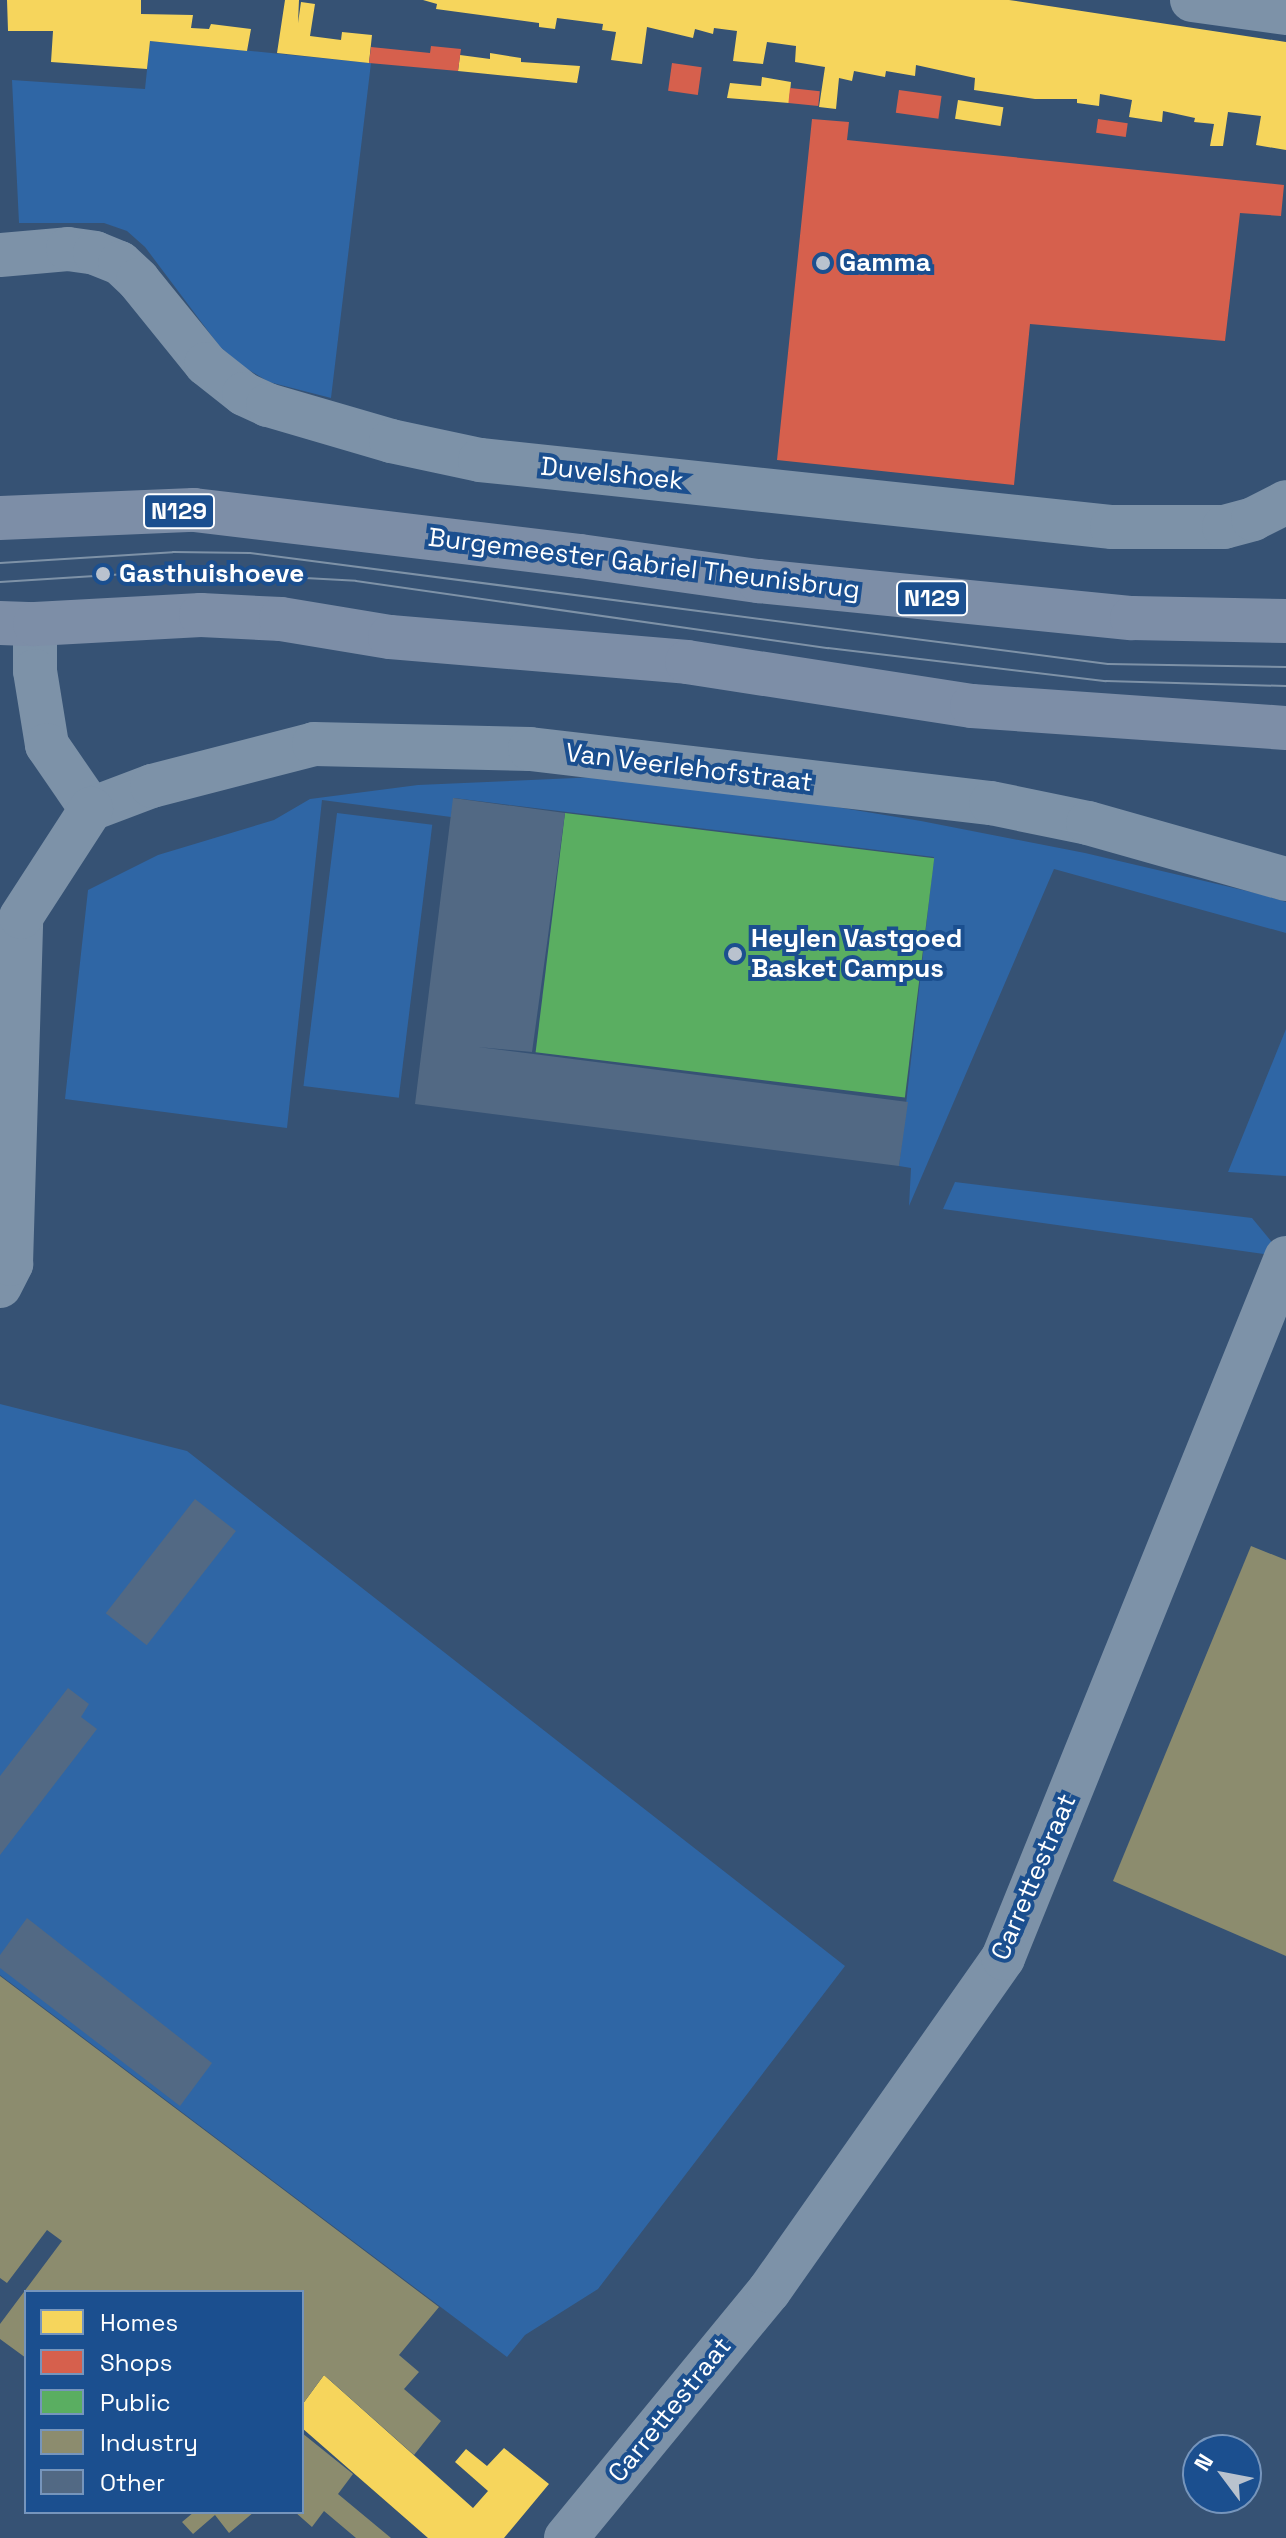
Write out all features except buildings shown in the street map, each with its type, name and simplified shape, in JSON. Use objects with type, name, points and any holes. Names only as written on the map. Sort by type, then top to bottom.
[{"type":"main road","name":"Burgemeester Gabriel Theunisbrug","points":[[1,512],[194,510],[580,556],[774,583],[1132,618],[1286,621]]},
{"type":"main road","points":[[17,623],[201,615],[281,619],[390,637],[687,662],[972,706],[1286,728]]},
{"type":"street","points":[[1192,0],[1286,13]]},
{"type":"street","name":"Duvelshoek","points":[[0,255],[68,249],[107,258],[138,280],[206,364],[244,394],[268,405],[391,441],[480,460],[1112,527],[1224,527],[1253,519],[1286,502]]},
{"type":"street","points":[[0,1286],[11,1264],[21,917],[91,809],[47,745],[35,671],[17,623]]},
{"type":"street","name":"Van Veerlehofstraat","points":[[91,809],[152,786],[314,744],[530,749],[991,803],[1088,823],[1286,879]]},
{"type":"street","name":"Carrettestraat","points":[[566,2538],[769,2291],[1003,1958],[1286,1258]]},
{"type":"shaded area","points":[[150,41],[371,63],[331,398],[269,382],[244,367],[220,347],[145,247],[127,231],[104,223],[19,223],[12,80],[145,89]]},
{"type":"shaded area","points":[[643,775],[921,821],[1085,853],[1264,895],[1286,902],[1286,933],[1054,869],[909,1206],[911,1168],[899,1166],[934,857],[454,798],[451,817],[322,800],[287,1128],[65,1099],[88,890],[158,855],[274,820],[310,799],[418,785]]},
{"type":"shaded area","points":[[337,813],[432,825],[399,1098],[303,1086]]},
{"type":"shaded area","points":[[1286,1029],[1286,1176],[1228,1172]]},
{"type":"shaded area","points":[[955,1182],[1252,1218],[1275,1246],[1271,1255],[943,1209]]},
{"type":"shaded area","points":[[0,1404],[187,1451],[845,1966],[598,2289],[525,2335],[507,2357],[0,1975]]},
{"type":"tram line","points":[[0,563],[173,552],[250,553],[1108,664],[1286,667]]},
{"type":"tram line","points":[[0,582],[174,571],[356,581],[828,648],[1106,681],[1286,686]]},
{"type":"place","name":"Gamma","points":[[823,263]]},
{"type":"place","name":"Gasthuishoeve","points":[[103,574]]},
{"type":"place","name":"Heylen Vastgoed Basket Campus","points":[[735,954]]}]
